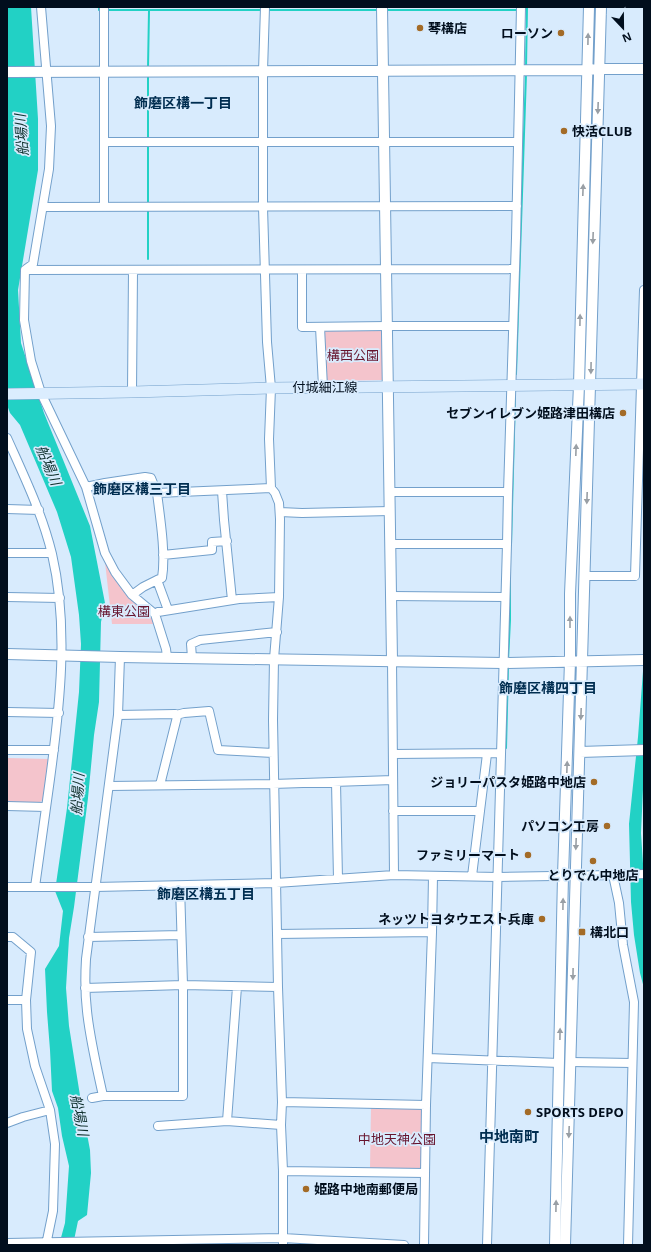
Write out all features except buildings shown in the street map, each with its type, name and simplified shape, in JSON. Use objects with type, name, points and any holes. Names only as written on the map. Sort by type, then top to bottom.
[{"type":"main road","name":"付城細江線","points":[[7,394],[323,387],[642,384]]},
{"type":"street","points":[[25,270],[33,264],[44,207],[49,169],[51,126],[41,7]]},
{"type":"street","points":[[104,7],[104,206]]},
{"type":"street","points":[[265,7],[263,71],[263,207],[267,342],[271,388],[269,439],[271,488],[278,498],[280,512],[279,597],[274,659],[273,784],[276,934],[282,1102],[283,1242]]},
{"type":"street","points":[[382,7],[390,492],[394,875]]},
{"type":"street","points":[[487,1245],[512,385],[521,7]]},
{"type":"street","points":[[555,1245],[570,661],[570,594],[579,385],[589,7]]},
{"type":"street","points":[[565,1245],[601,7]]},
{"type":"street","points":[[7,72],[520,71],[644,69]]},
{"type":"street","points":[[104,142],[518,142]]},
{"type":"street","points":[[44,207],[516,206]]},
{"type":"street","points":[[25,270],[515,269]]},
{"type":"street","points":[[25,270],[24,320],[31,361],[40,393],[86,487],[105,553],[115,572],[132,595],[155,614],[167,657]]},
{"type":"street","points":[[132,392],[133,270]]},
{"type":"street","points":[[302,270],[302,327],[513,326]]},
{"type":"street","points":[[584,576],[635,576],[644,290]]},
{"type":"street","points":[[320,327],[323,387]]},
{"type":"street","points":[[7,438],[39,510],[51,553],[60,598],[61,655],[59,713],[46,807],[39,887]]},
{"type":"street","points":[[7,460],[17,460]]},
{"type":"street","points":[[86,487],[105,483],[151,478],[157,493],[161,525],[162,578],[143,587],[132,595]]},
{"type":"street","points":[[157,493],[271,488]]},
{"type":"street","points":[[222,491],[232,600]]},
{"type":"street","points":[[390,492],[508,492]]},
{"type":"street","points":[[7,509],[39,510]]},
{"type":"street","points":[[280,512],[390,511]]},
{"type":"street","points":[[162,555],[212,550],[212,542],[227,541]]},
{"type":"street","points":[[390,544],[507,544]]},
{"type":"street","points":[[7,553],[51,553]]},
{"type":"street","points":[[157,580],[168,610]]},
{"type":"street","points":[[391,596],[505,597]]},
{"type":"street","points":[[7,597],[60,598]]},
{"type":"street","points":[[155,614],[168,610],[232,600],[279,597]]},
{"type":"street","points":[[192,658],[191,644],[200,640],[277,632]]},
{"type":"street","points":[[7,654],[503,663],[644,660]]},
{"type":"street","points":[[103,1096],[91,1038],[85,988],[86,959],[118,715],[120,657]]},
{"type":"street","points":[[118,715],[176,715],[209,711],[218,750],[273,753]]},
{"type":"street","points":[[7,712],[59,713]]},
{"type":"street","points":[[160,785],[177,717],[176,715]]},
{"type":"street","points":[[7,750],[54,750]]},
{"type":"street","points":[[580,752],[644,750]]},
{"type":"street","points":[[393,754],[501,753]]},
{"type":"street","points":[[472,876],[487,754]]},
{"type":"street","points":[[109,786],[273,784],[393,780]]},
{"type":"street","points":[[336,782],[338,879]]},
{"type":"street","points":[[7,806],[46,807]]},
{"type":"street","points":[[393,811],[480,811]]},
{"type":"street","points":[[7,887],[180,886],[276,883],[394,875],[498,877],[644,874]]},
{"type":"street","points":[[613,875],[619,903],[622,945],[634,1002],[628,1245]]},
{"type":"street","points":[[424,1245],[426,1105],[433,876]]},
{"type":"street","points":[[92,1098],[103,1096],[183,1096],[180,886]]},
{"type":"street","points":[[276,934],[432,932]]},
{"type":"street","points":[[88,937],[181,935]]},
{"type":"street","points":[[7,937],[13,937],[31,952],[26,1000],[27,1029],[35,1066],[50,1110],[54,1144],[53,1211],[46,1244]]},
{"type":"street","points":[[85,988],[182,985],[278,987]]},
{"type":"street","points":[[227,1122],[237,987]]},
{"type":"street","points":[[7,1000],[26,1000]]},
{"type":"street","points":[[428,1058],[559,1063]]},
{"type":"street","points":[[571,1062],[632,1063]]},
{"type":"street","points":[[282,1102],[426,1105]]},
{"type":"street","points":[[7,1123],[50,1110]]},
{"type":"street","points":[[158,1126],[227,1122],[281,1125]]},
{"type":"street","points":[[283,1171],[425,1173]]},
{"type":"street","points":[[7,1243],[283,1242],[404,1245]]},
{"type":"green space","name":"構西公園","points":[[381,330],[383,380],[325,381],[323,331]]},
{"type":"green space","name":"構東公園","points":[[105,562],[151,613],[155,624],[112,624]]},
{"type":"green space","points":[[7,758],[50,759],[44,799],[40,802],[7,802]]},
{"type":"green space","name":"中地天神公園","points":[[371,1106],[420,1108],[423,1111],[422,1167],[420,1169],[370,1168]]},
{"type":"water","name":"船場川","points":[[7,7],[31,7],[38,119],[38,170],[18,290],[21,343],[44,413],[90,526],[105,603],[101,622],[99,702],[69,938],[66,988],[69,1026],[90,1150],[91,1173],[87,1215],[78,1221],[73,1245],[59,1245],[65,1223],[69,1166],[62,1136],[58,1108],[52,1091],[45,969],[59,946],[63,911],[55,891],[67,808],[79,692],[81,644],[79,615],[71,557],[57,512],[20,425],[10,413],[7,405]]},
{"type":"water","points":[[644,658],[644,767],[641,833],[644,879],[644,988],[634,935],[631,902],[629,824]]},
{"type":"waterway","points":[[99,7],[99,10],[103,10]]},
{"type":"waterway","points":[[526,68],[527,7]]},
{"type":"waterway","points":[[107,10],[263,10]]},
{"type":"waterway","points":[[267,10],[379,10]]},
{"type":"waterway","points":[[385,10],[519,10]]},
{"type":"waterway","points":[[148,68],[149,11]]},
{"type":"waterway","points":[[516,374],[526,74]]},
{"type":"waterway","points":[[148,75],[148,140]]},
{"type":"waterway","points":[[148,145],[148,204]]},
{"type":"waterway","points":[[148,209],[148,259]]},
{"type":"waterway","points":[[511,545],[515,396]]},
{"type":"waterway","points":[[508,660],[510,571]]},
{"type":"waterway","points":[[506,748],[508,667]]},
{"type":"place","name":"琴構店","points":[[420,28]]},
{"type":"place","name":"ローソン","points":[[561,33]]},
{"type":"place","name":"快活CLUB","points":[[564,131]]},
{"type":"place","name":"セブンイレブン姫路津田構店","points":[[623,413]]},
{"type":"place","name":"ジョリーパスタ姫路中地店","points":[[594,782]]},
{"type":"place","name":"パソコン工房","points":[[607,826]]},
{"type":"place","name":"ファミリーマート","points":[[528,855]]},
{"type":"place","name":"とりでん中地店","points":[[593,861]]},
{"type":"place","name":"ネッツトヨタウエスト兵庫","points":[[542,919]]},
{"type":"place","name":"構北口","points":[[582,932]]},
{"type":"place","name":"SPORTS DEPO","points":[[528,1112]]},
{"type":"place","name":"姫路中地南郵便局","points":[[306,1189]]},
{"type":"district","name":"飾磨区構一丁目","points":[[183,102]]},
{"type":"district","name":"飾磨区構三丁目","points":[[142,488]]},
{"type":"district","name":"飾磨区構四丁目","points":[[548,687]]},
{"type":"district","name":"飾磨区構五丁目","points":[[206,893]]},
{"type":"district","name":"中地南町","points":[[509,1136]]}]
